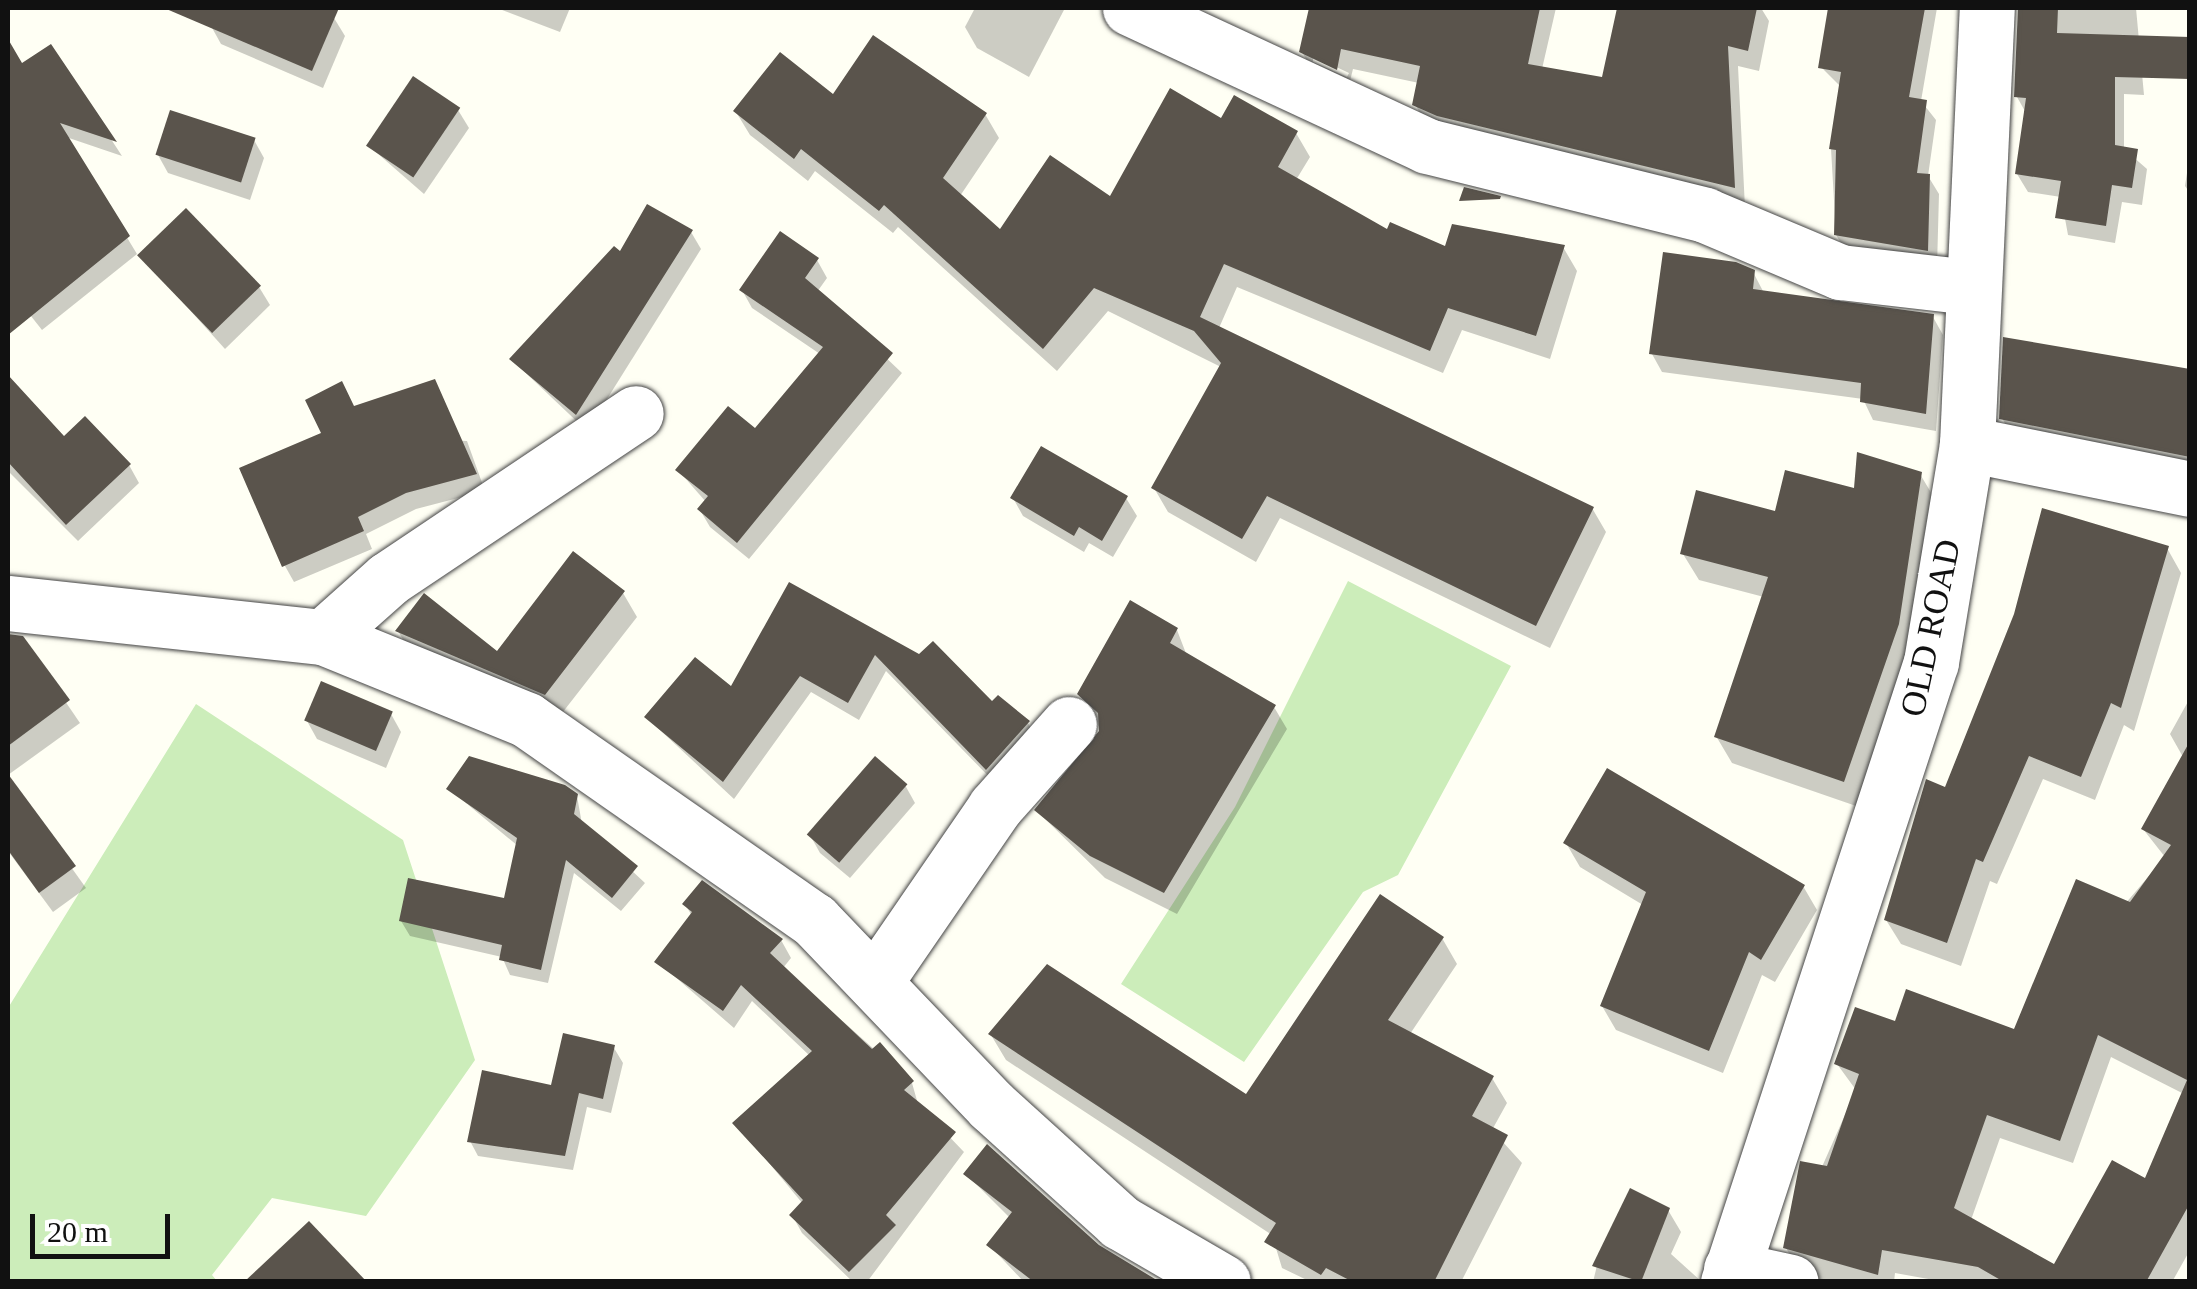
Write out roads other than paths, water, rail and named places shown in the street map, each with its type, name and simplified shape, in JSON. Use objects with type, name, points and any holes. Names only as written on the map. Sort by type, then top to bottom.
[{"type":"street","points":[[1130,8],[1427,146],[1705,215],[1840,272],[1970,287]]},
{"type":"street","name":"OLD ROAD","points":[[1730,1275],[1931,662],[1967,444],[1970,287],[1988,8]]},
{"type":"street","points":[[322,637],[388,580],[636,413]]},
{"type":"street","points":[[1967,444],[2190,490]]},
{"type":"street","points":[[8,604],[322,637],[527,720],[814,920],[877,979],[992,1106],[1120,1222],[1224,1282]]},
{"type":"street","points":[[877,979],[995,807],[1069,724]]},
{"type":"street","points":[[1730,1275],[1790,1282]]}]
